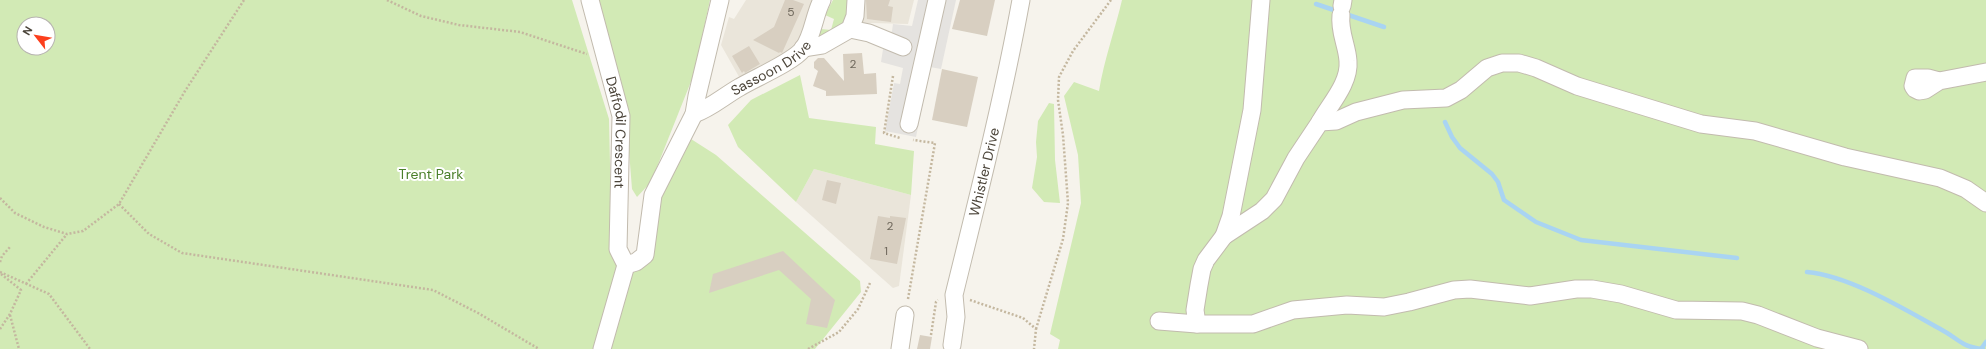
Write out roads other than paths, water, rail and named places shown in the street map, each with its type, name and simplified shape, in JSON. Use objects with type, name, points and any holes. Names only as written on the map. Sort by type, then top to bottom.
[{"type":"street","name":"Daffodil Crescent","points":[[590,0],[621,116],[618,249],[626,265]]},
{"type":"street","points":[[602,349],[626,265],[636,262],[645,255],[652,195],[693,118],[720,0]]},
{"type":"street","name":"Sassoon Drive","points":[[693,118],[738,88],[798,54],[807,43],[816,11],[822,0]]},
{"type":"street","points":[[803,48],[822,45],[850,28],[854,16],[856,0]]},
{"type":"street","points":[[907,134],[937,0]]},
{"type":"street","name":"Whistler Drive","points":[[952,345],[956,318],[954,295],[996,118],[1021,0]]},
{"type":"street","points":[[1197,324],[1195,310],[1202,269],[1206,260],[1224,236],[1231,216],[1252,110],[1261,0]]},
{"type":"street","points":[[1224,236],[1262,211],[1274,199],[1296,158],[1320,122],[1344,81],[1347,73],[1348,60],[1342,35],[1342,7]]},
{"type":"street","points":[[850,28],[869,33],[903,47]]},
{"type":"street","points":[[1320,122],[1336,121],[1356,112],[1403,100],[1446,98],[1461,90],[1487,68],[1502,63],[1514,63],[1536,68],[1590,91],[1701,124],[1755,131],[1845,157],[1940,178],[1966,189],[1986,203]]},
{"type":"street","points":[[1939,81],[1986,72]]},
{"type":"street","points":[[1159,321],[1197,324],[1253,324],[1293,310],[1348,305],[1384,307],[1454,290],[1470,289],[1530,296],[1576,289],[1592,289],[1621,294],[1676,310],[1742,311],[1758,315],[1817,338],[1859,349]]},
{"type":"street","points":[[900,349],[905,315]]},
{"type":"waterway","points":[[1316,4],[1384,27]]},
{"type":"waterway","points":[[1445,122],[1452,137],[1460,148],[1492,174],[1498,182],[1504,200],[1536,222],[1581,240],[1737,258]]},
{"type":"waterway","points":[[1807,272],[1824,275],[1859,287],[1911,313],[1948,333],[1961,342],[1983,349]]},
{"type":"waterway","points":[[1981,349],[1986,342]]},
{"type":"park label","name":"Trent Park","points":[[431,174]]}]
